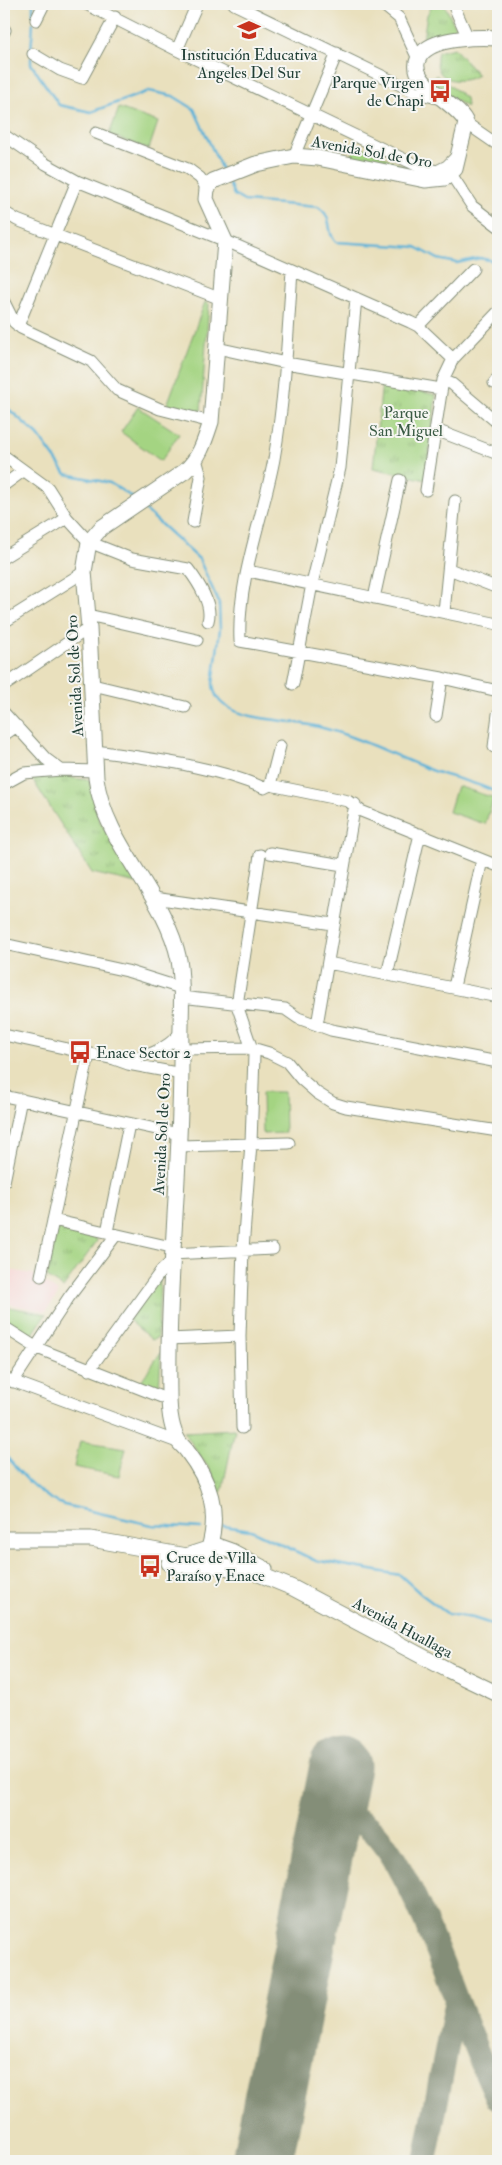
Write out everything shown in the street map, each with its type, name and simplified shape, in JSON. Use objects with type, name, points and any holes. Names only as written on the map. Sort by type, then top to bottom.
[{"type":"main road","points":[[466,123],[460,112],[442,100],[419,75],[418,59],[430,48],[468,38],[498,38]]},
{"type":"main road","name":"Avenida Sol de Oro","points":[[210,185],[256,164],[294,156],[332,160],[425,180],[439,180],[451,174],[460,153],[466,123]]},
{"type":"main road","points":[[89,542],[101,528],[171,482],[191,466],[204,444],[211,422],[225,241],[208,206],[206,194],[210,185]]},
{"type":"main road","name":"Avenida Sol de Oro","points":[[89,542],[84,572],[89,621],[96,771],[99,796],[107,821],[154,898],[175,946],[181,993],[182,1074],[171,1254],[168,1339],[169,1400],[174,1431],[180,1443],[186,1448],[205,1477],[210,1488],[214,1514],[214,1546],[225,1554],[224,1560],[214,1566]]},
{"type":"main road","points":[[4,1539],[91,1539],[186,1556],[214,1546]]},
{"type":"main road","name":"Avenida Huallaga","points":[[214,1546],[264,1569],[293,1588],[448,1670],[498,1694]]},
{"type":"main road","name":"Avenida Huallaga","points":[[4,1548],[92,1548],[188,1566],[214,1566],[254,1572],[293,1588]]},
{"type":"street","points":[[36,20],[44,4]]},
{"type":"street","points":[[86,4],[177,50],[427,169],[442,169],[460,153]]},
{"type":"street","points":[[177,50],[197,4]]},
{"type":"street","points":[[234,4],[417,93],[442,100]]},
{"type":"street","points":[[382,4],[399,18],[418,59]]},
{"type":"street","points":[[453,4],[468,38]]},
{"type":"street","points":[[33,54],[60,70],[82,78],[115,17]]},
{"type":"street","points":[[294,156],[337,53]]},
{"type":"street","points":[[466,123],[498,145]]},
{"type":"street","points":[[96,134],[188,169],[210,185]]},
{"type":"street","points":[[4,135],[53,169],[77,182],[225,241],[418,326],[453,359]]},
{"type":"street","points":[[451,174],[472,206],[498,226]]},
{"type":"street","points":[[18,326],[54,234],[77,182]]},
{"type":"street","points":[[4,212],[54,234],[221,299]]},
{"type":"street","points":[[418,326],[473,269]]},
{"type":"street","points":[[292,270],[286,363],[273,459],[248,571],[242,607],[240,641],[498,690]]},
{"type":"street","points":[[292,684],[312,584],[340,468],[356,298]]},
{"type":"street","points":[[4,302],[18,326],[91,362],[117,390],[160,409],[211,422]]},
{"type":"street","points":[[426,490],[442,384],[453,359],[498,312]]},
{"type":"street","points":[[217,348],[286,363],[452,384],[498,423]]},
{"type":"street","points":[[436,430],[498,454]]},
{"type":"street","points":[[4,456],[48,488],[67,518],[89,542],[132,559],[183,566],[188,569],[196,580],[210,612],[208,621]]},
{"type":"street","points":[[193,522],[201,477],[196,459]]},
{"type":"street","points":[[4,485],[23,471]]},
{"type":"street","points":[[374,598],[400,480]]},
{"type":"street","points":[[444,612],[455,501]]},
{"type":"street","points":[[4,557],[67,518]]},
{"type":"street","points":[[449,569],[498,588]]},
{"type":"street","points":[[248,571],[498,624]]},
{"type":"street","points":[[4,622],[84,572]]},
{"type":"street","points":[[4,686],[89,621],[197,640]]},
{"type":"street","points":[[436,716],[442,678]]},
{"type":"street","points":[[92,685],[185,707]]},
{"type":"street","points":[[4,713],[46,759],[61,770]]},
{"type":"street","points":[[498,714],[494,746],[498,747]]},
{"type":"street","points":[[4,735],[17,726]]},
{"type":"street","points":[[270,786],[280,746]]},
{"type":"street","points":[[95,751],[161,760],[225,774],[264,788],[270,786],[348,801],[355,804],[361,811],[498,866]]},
{"type":"street","points":[[4,784],[24,773],[61,770],[96,771]]},
{"type":"street","points":[[317,1025],[355,804]]},
{"type":"street","points":[[388,975],[420,834]]},
{"type":"street","points":[[242,1428],[240,1336],[254,1055],[237,1005],[251,912],[265,854],[343,865]]},
{"type":"street","points":[[454,987],[482,860]]},
{"type":"street","points":[[154,898],[333,924]]},
{"type":"street","points":[[4,944],[127,971],[181,993],[237,1005],[285,1009],[298,1018],[330,1030],[498,1062]]},
{"type":"street","points":[[328,963],[498,997]]},
{"type":"street","points":[[114,1059],[148,1054],[170,1043],[181,1032]]},
{"type":"street","points":[[4,1035],[114,1059],[128,1064],[182,1074]]},
{"type":"street","points":[[181,1049],[252,1048],[287,1062],[301,1079],[333,1103],[346,1107],[498,1127]]},
{"type":"street","points":[[41,1276],[89,1054]]},
{"type":"street","points":[[4,1096],[129,1124],[179,1140],[289,1143]]},
{"type":"street","points":[[4,1182],[21,1100]]},
{"type":"street","points":[[129,1124],[112,1234],[37,1348],[9,1380],[180,1443]]},
{"type":"street","points":[[53,1220],[112,1234],[171,1254],[273,1249]]},
{"type":"street","points":[[89,1370],[161,1271],[171,1254]]},
{"type":"street","points":[[4,1327],[37,1348],[169,1400]]},
{"type":"street","points":[[168,1339],[240,1336]]},
{"type":"shaded area","points":[[4,1269],[33,1274],[59,1293],[46,1311],[4,1303]]},
{"type":"green space","points":[[433,4],[444,4],[458,32],[428,42],[423,39],[427,15]]},
{"type":"green space","points":[[454,48],[478,75],[455,80],[442,75],[438,69],[438,52]]},
{"type":"green space","points":[[436,75],[466,98],[467,107],[446,95],[433,80]]},
{"type":"green space","points":[[119,108],[158,122],[149,149],[109,135]]},
{"type":"green space","points":[[356,144],[410,169],[351,158]]},
{"type":"green space","points":[[205,302],[209,304],[201,411],[167,405]]},
{"type":"green space","name":"Parque San Miguel","points":[[382,383],[436,395],[426,480],[373,468]]},
{"type":"green space","points":[[138,407],[179,434],[161,461],[121,432]]},
{"type":"green space","points":[[46,761],[72,778],[89,780],[99,820],[137,883],[92,873],[29,774]]},
{"type":"green space","points":[[457,786],[494,798],[485,824],[449,812]]},
{"type":"green space","points":[[262,1092],[284,1092],[285,1133],[263,1134]]},
{"type":"green space","points":[[58,1229],[96,1238],[97,1241],[63,1288],[47,1277]]},
{"type":"green space","points":[[160,1278],[158,1337],[152,1340],[129,1320]]},
{"type":"green space","points":[[4,1306],[46,1314],[31,1337],[4,1319]]},
{"type":"green space","points":[[161,1352],[159,1392],[139,1384]]},
{"type":"green space","points":[[235,1429],[222,1491],[219,1493],[212,1473],[184,1432]]},
{"type":"green space","points":[[80,1441],[126,1448],[119,1476],[74,1467]]},
{"type":"waterway","points":[[33,4],[33,15]]},
{"type":"waterway","points":[[31,52],[33,23]]},
{"type":"waterway","points":[[31,58],[31,64],[59,105],[91,112],[149,91],[173,96],[194,109],[223,172]]},
{"type":"waterway","points":[[228,181],[234,195],[244,201],[318,207],[326,216],[331,234],[336,242],[416,247],[438,259],[457,263],[480,258],[498,262]]},
{"type":"waterway","points":[[4,405],[38,435],[66,474],[110,483],[135,499]]},
{"type":"waterway","points":[[142,507],[199,559],[219,603],[220,629],[213,684],[216,695],[222,704],[239,713],[250,716],[308,724],[334,731],[363,741],[433,771],[474,783],[498,793]]},
{"type":"waterway","points":[[4,1454],[24,1477],[39,1490],[64,1505],[152,1525],[201,1528]]},
{"type":"waterway","points":[[223,1526],[251,1530],[314,1560],[400,1575],[421,1594],[448,1614],[473,1618],[498,1626]]},
{"type":"taxiway","points":[[326,1837],[345,1819],[365,1824],[386,1847],[406,1880],[424,1918],[472,2040],[498,2099]]},
{"type":"taxiway","points":[[425,2161],[456,2000]]},
{"type":"runway","points":[[262,2161],[340,1766]]},
{"type":"place","name":"Institución Educativa Angeles Del Sur","points":[[249,30]]},
{"type":"place","name":"Parque Virgen de Chapi","points":[[440,91]]},
{"type":"place","name":"Enace Sector 2","points":[[80,1052]]},
{"type":"place","name":"Cruce de Villa Paraíso y Enace","points":[[150,1566]]}]
